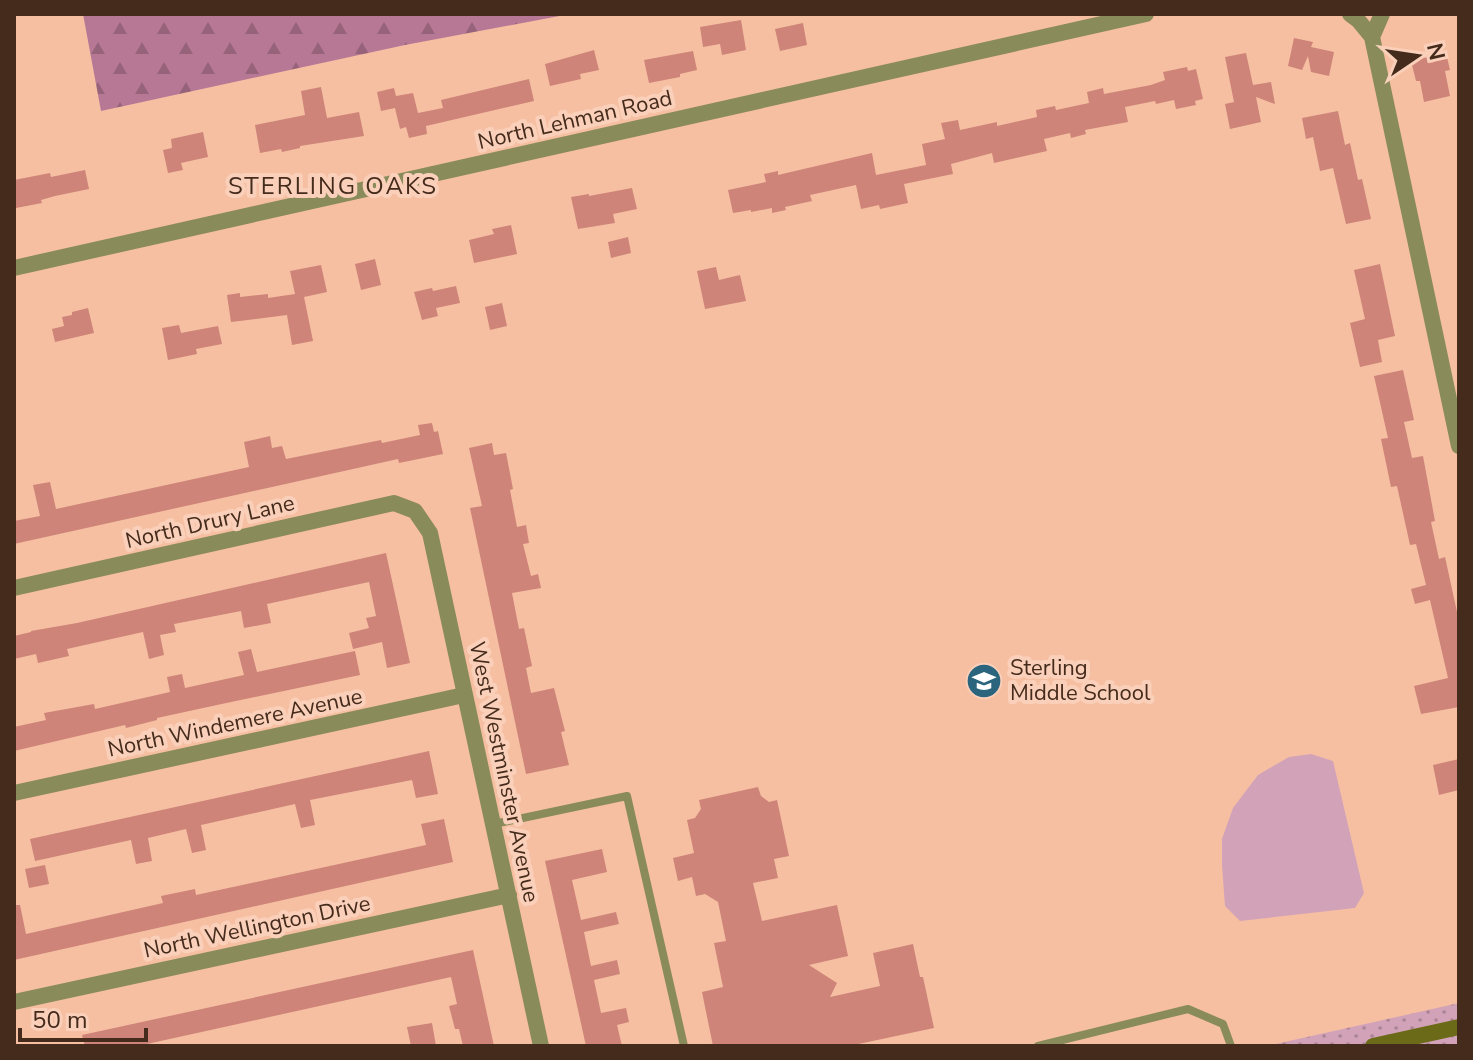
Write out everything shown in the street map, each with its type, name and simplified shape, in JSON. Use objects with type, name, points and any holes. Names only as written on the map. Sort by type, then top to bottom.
[{"type":"main road","points":[[1373,1046],[1459,1027]]},
{"type":"street","name":"North Lehman Road","points":[[14,268],[1146,14]]},
{"type":"street","points":[[1350,14],[1372,37],[1459,446]]},
{"type":"street","points":[[1372,37],[1382,14]]},
{"type":"street","name":"North Drury Lane","points":[[14,588],[394,503],[415,511]]},
{"type":"street","name":"West Westminster Avenue","points":[[415,511],[430,533],[541,1046]]},
{"type":"street","name":"North Windemere Avenue","points":[[14,793],[464,695]]},
{"type":"street","name":"North Wellington Drive","points":[[14,1002],[509,895]]},
{"type":"lane","points":[[493,825],[627,796],[684,1046]]},
{"type":"lane","points":[[1038,1046],[1188,1009],[1223,1024],[1231,1046]]},
{"type":"shaded area","points":[[1311,754],[1333,761],[1364,893],[1355,908],[1240,921],[1225,906],[1222,865],[1222,839],[1233,808],[1258,775],[1289,757]]},
{"type":"shaded area","points":[[1459,1003],[1459,1046],[1267,1046]]},
{"type":"green space","points":[[83,14],[570,14],[405,45],[101,111]]},
{"type":"building","points":[[741,20],[746,50],[722,55],[720,44],[703,47],[700,27]]},
{"type":"building","points":[[803,23],[807,45],[780,51],[775,29]]},
{"type":"building","points":[[1294,38],[1313,42],[1311,47],[1334,52],[1329,76],[1311,72],[1308,56],[1302,70],[1288,66]]},
{"type":"building","points":[[594,50],[599,70],[580,74],[581,79],[550,86],[545,64]]},
{"type":"building","points":[[693,51],[697,70],[649,83],[644,60]]},
{"type":"building","points":[[1246,53],[1253,85],[1271,82],[1275,104],[1256,97],[1261,122],[1230,129],[1225,104],[1234,102],[1225,57]]},
{"type":"building","points":[[1446,53],[1450,70],[1445,71],[1450,96],[1424,102],[1420,81],[1416,81],[1411,61]]},
{"type":"building","points":[[1187,67],[1188,71],[1196,69],[1203,99],[1195,101],[1196,105],[1176,109],[1174,100],[1125,107],[1128,122],[1085,130],[1086,134],[1071,138],[1070,133],[1044,139],[1047,151],[994,163],[992,153],[951,164],[953,174],[904,184],[908,203],[880,209],[879,205],[861,209],[856,185],[810,195],[812,201],[785,207],[786,210],[772,213],[772,208],[733,213],[728,190],[766,182],[764,174],[778,171],[778,175],[872,153],[876,175],[926,165],[922,144],[945,139],[941,123],[958,120],[960,130],[1037,117],[1036,110],[1055,106],[1056,110],[1089,103],[1087,92],[1103,88],[1104,94],[1151,85],[1165,80],[1163,72]]},
{"type":"building","points":[[529,79],[534,101],[426,126],[427,134],[409,138],[406,127],[400,129],[395,108],[381,111],[377,92],[394,88],[396,96],[413,93],[418,113],[443,108],[441,100]]},
{"type":"building","points":[[321,87],[327,118],[359,112],[364,136],[300,146],[282,152],[281,149],[260,153],[255,125],[305,115],[301,91]]},
{"type":"building","points":[[1338,111],[1345,145],[1350,143],[1371,219],[1346,224],[1333,168],[1320,171],[1313,137],[1306,139],[1302,118]]},
{"type":"building","points":[[203,132],[208,157],[181,163],[183,170],[168,173],[163,150],[172,148],[171,139]]},
{"type":"building","points":[[85,170],[89,189],[16,208],[14,180]]},
{"type":"building","points":[[632,188],[637,209],[613,214],[615,223],[578,229],[571,197]]},
{"type":"building","points":[[511,225],[517,254],[474,263],[469,240],[494,234],[492,229]]},
{"type":"building","points":[[628,237],[631,253],[611,258],[608,242]]},
{"type":"building","points":[[375,259],[381,285],[361,290],[355,264]]},
{"type":"building","points":[[1380,264],[1395,336],[1378,340],[1382,362],[1360,367],[1350,323],[1365,319],[1354,270]]},
{"type":"building","points":[[321,265],[327,292],[304,297],[313,341],[292,345],[287,315],[231,322],[227,295],[268,294],[268,298],[295,294],[290,271]]},
{"type":"building","points":[[716,267],[719,280],[740,275],[746,301],[705,309],[697,271]]},
{"type":"building","points":[[456,286],[460,303],[436,308],[438,316],[422,320],[414,292]]},
{"type":"building","points":[[502,303],[507,326],[490,330],[485,307]]},
{"type":"building","points":[[88,308],[94,333],[55,342],[52,329],[64,326],[62,317]]},
{"type":"building","points":[[179,325],[181,333],[218,326],[222,344],[196,349],[197,354],[168,360],[162,328]]},
{"type":"building","points":[[1403,370],[1414,420],[1404,422],[1412,458],[1423,456],[1439,559],[1445,557],[1459,621],[1459,707],[1421,714],[1414,686],[1448,678],[1430,600],[1415,604],[1411,589],[1426,585],[1416,544],[1410,545],[1397,486],[1391,487],[1381,439],[1388,438],[1374,376]]},
{"type":"building","points":[[432,423],[434,432],[438,431],[443,454],[399,463],[398,459],[14,544],[14,521],[40,516],[33,485],[50,482],[56,509],[249,467],[244,442],[270,436],[272,448],[282,446],[286,459],[420,435],[418,425]]},
{"type":"building","points":[[492,443],[494,455],[506,453],[517,527],[526,525],[529,543],[523,544],[531,576],[538,574],[541,588],[512,593],[519,629],[524,628],[532,666],[526,668],[531,693],[554,688],[565,731],[561,732],[569,765],[526,774],[470,508],[482,506],[469,448]]},
{"type":"building","points":[[386,553],[410,663],[387,668],[382,642],[353,649],[349,633],[369,628],[366,618],[376,616],[369,582],[267,604],[271,623],[244,628],[241,611],[174,624],[176,632],[160,635],[164,655],[149,659],[143,632],[67,649],[69,656],[38,663],[36,654],[14,659],[14,636],[31,631]]},
{"type":"building","points":[[251,649],[257,672],[355,651],[360,675],[14,751],[14,727],[46,720],[44,713],[94,704],[95,709],[170,692],[167,677],[182,674],[185,688],[244,675],[238,652]]},
{"type":"building","points":[[429,751],[438,794],[416,798],[412,780],[310,800],[315,825],[301,828],[295,804],[201,825],[206,850],[192,853],[186,829],[148,838],[152,861],[136,864],[131,840],[35,861],[30,839]]},
{"type":"building","points":[[1459,759],[1459,790],[1439,795],[1433,765]]},
{"type":"building","points":[[758,787],[761,796],[769,802],[777,800],[789,856],[774,859],[778,878],[753,883],[762,921],[837,905],[848,956],[809,965],[837,983],[830,997],[880,986],[873,953],[913,944],[934,1028],[849,1046],[713,1046],[702,992],[723,987],[714,943],[726,941],[718,902],[705,894],[696,896],[692,877],[678,881],[673,858],[694,853],[687,820],[695,818],[701,809],[699,800]]},
{"type":"building","points":[[444,819],[453,862],[14,960],[14,905],[20,905],[26,934],[163,903],[161,896],[195,889],[196,895],[426,845],[421,824]]},
{"type":"building","points":[[602,849],[607,872],[572,880],[581,920],[616,912],[619,924],[584,932],[591,966],[617,960],[620,974],[594,980],[601,1013],[626,1008],[629,1022],[617,1025],[622,1046],[586,1046],[545,861]]},
{"type":"building","points":[[45,865],[49,884],[29,888],[25,869]]},
{"type":"building","points":[[473,950],[494,1046],[463,1046],[449,1006],[457,1004],[451,977],[148,1046],[85,1046],[82,1035]]},
{"type":"building","points":[[432,1023],[436,1046],[411,1046],[407,1027]]},
{"type":"place","name":"Sterling Middle School","points":[[984,681]]},
{"type":"district","name":"STERLING OAKS","points":[[333,186]]}]
